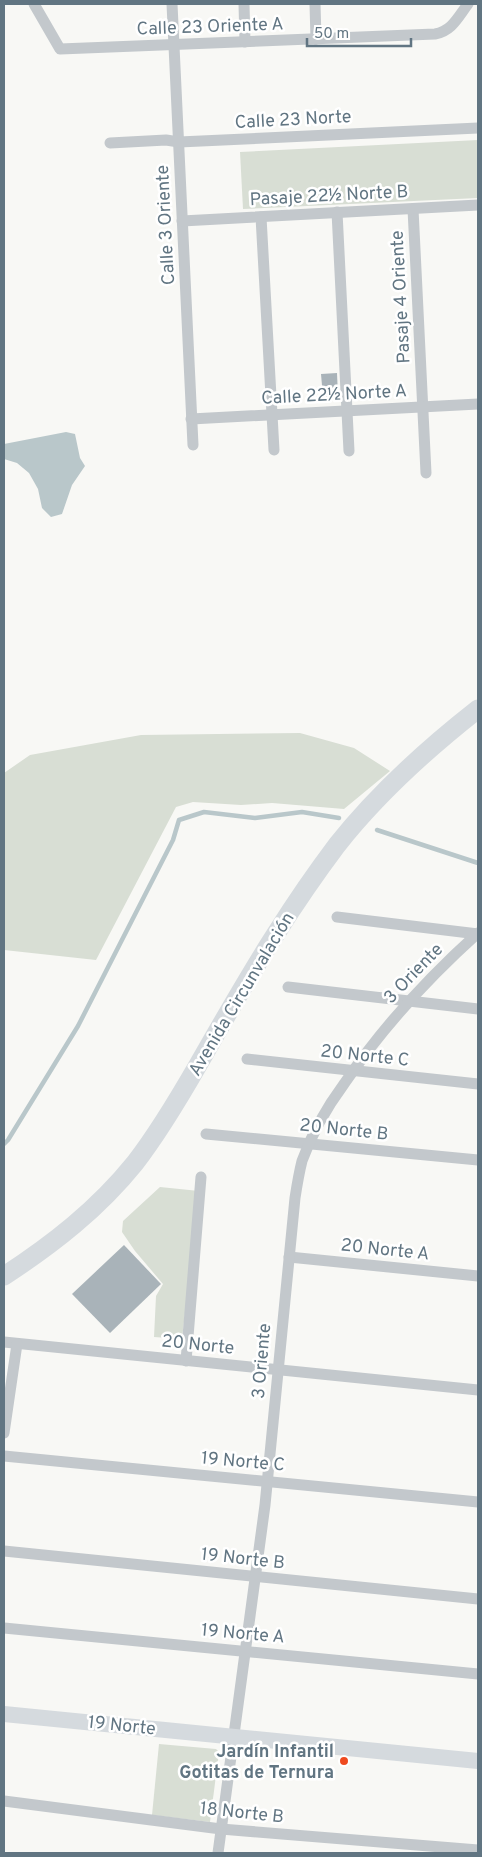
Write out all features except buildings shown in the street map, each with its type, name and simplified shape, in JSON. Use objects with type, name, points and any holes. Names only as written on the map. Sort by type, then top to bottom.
[{"type":"main road","name":"Avenida Circunvalación","points":[[4,1276],[83,1218],[134,1163],[169,1114],[277,932],[338,845],[381,795],[404,772],[478,709]]},
{"type":"street","name":"Calle 23 Oriente A","points":[[34,4],[60,49],[435,34],[444,32],[453,25],[468,4]]},
{"type":"street","name":"Calle 3 Oriente","points":[[172,4],[193,445]]},
{"type":"street","points":[[244,4],[245,42]]},
{"type":"street","points":[[314,4],[316,39]]},
{"type":"street","name":"Calle 23 Norte","points":[[110,143],[166,140],[178,142],[478,128]]},
{"type":"street","name":"Pasaje 22½ Norte B","points":[[182,221],[478,205]]},
{"type":"street","name":"Pasaje 4 Oriente","points":[[413,209],[426,473]]},
{"type":"street","points":[[337,212],[349,451]]},
{"type":"street","points":[[261,217],[274,450]]},
{"type":"street","name":"Calle 22½ Norte A","points":[[191,419],[478,404]]},
{"type":"street","points":[[337,916],[478,934]]},
{"type":"street","name":"3 Oriente","points":[[218,1853],[268,1481],[277,1370],[298,1179],[309,1143],[334,1097],[372,1044],[409,1002],[478,934]]},
{"type":"street","points":[[288,987],[478,1009]]},
{"type":"street","name":"20 Norte C","points":[[247,1059],[352,1072],[478,1084]]},
{"type":"street","name":"20 Norte B","points":[[206,1134],[478,1160]]},
{"type":"street","points":[[186,1361],[201,1177]]},
{"type":"street","name":"20 Norte A","points":[[289,1257],[478,1276]]},
{"type":"street","name":"20 Norte","points":[[4,1342],[478,1390]]},
{"type":"street","points":[[4,1433],[17,1344]]},
{"type":"street","name":"19 Norte C","points":[[4,1456],[478,1502]]},
{"type":"street","name":"19 Norte B","points":[[4,1551],[478,1599]]},
{"type":"street","name":"19 Norte A","points":[[4,1628],[478,1674]]},
{"type":"street","name":"19 Norte","points":[[4,1714],[478,1761]]},
{"type":"street","name":"18 Norte B","points":[[4,1801],[221,1829],[478,1850]]},
{"type":"shaded area","points":[[478,140],[478,198],[243,209],[240,152]]},
{"type":"shaded area","points":[[66,432],[75,434],[80,458],[85,466],[72,485],[62,514],[51,517],[42,508],[38,489],[29,473],[17,463],[4,459],[4,444]]},
{"type":"shaded area","points":[[300,733],[354,748],[390,771],[344,809],[272,803],[241,805],[193,802],[176,807],[96,960],[4,950],[4,773],[30,755],[141,735]]},
{"type":"shaded area","points":[[160,1187],[199,1191],[182,1339],[154,1337],[156,1296],[163,1284],[135,1251],[122,1232],[123,1221]]},
{"type":"shaded area","points":[[159,1744],[216,1749],[219,1752],[210,1822],[152,1815]]},
{"type":"waterway","points":[[4,1144],[78,1026],[173,840],[179,820],[204,812],[255,818],[302,812],[339,818]]},
{"type":"waterway","points":[[377,830],[478,863]]},
{"type":"place","name":"Jardín Infantil Gotitas de Ternura","points":[[344,1761]]}]
